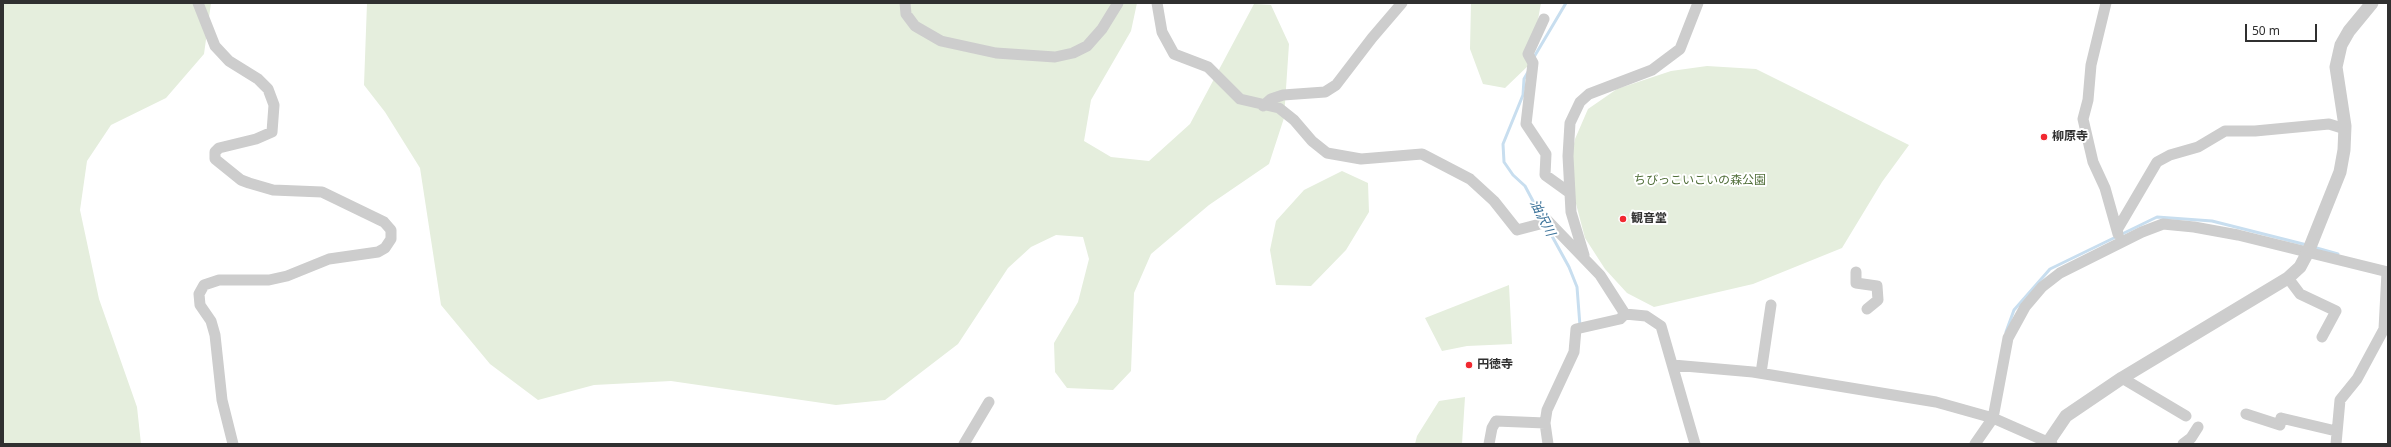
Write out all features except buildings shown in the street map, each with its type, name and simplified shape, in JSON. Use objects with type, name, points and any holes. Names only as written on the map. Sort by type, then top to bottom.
[{"type":"street","points":[[198,3],[215,46],[229,61],[258,79],[268,89],[274,105],[272,132],[256,139],[219,148],[215,152],[215,159],[242,180],[249,183],[273,190],[322,192],[384,222],[391,230],[391,239],[385,248],[378,252],[329,259],[269,280],[219,280],[204,285],[199,294],[200,305],[211,321],[215,335],[222,400],[233,444]]},
{"type":"street","points":[[905,3],[906,14],[915,26],[941,41],[996,53],[1055,57],[1073,53],[1087,46],[1102,29],[1118,3]]},
{"type":"street","points":[[1157,3],[1162,32],[1174,54],[1208,67],[1240,99],[1263,106],[1279,108],[1294,120],[1312,141],[1327,153],[1361,159],[1422,154],[1470,179],[1494,201],[1517,230],[1544,222],[1585,257],[1600,275],[1625,314]]},
{"type":"street","points":[[1263,106],[1271,98],[1283,95],[1325,92],[1336,85],[1402,3]]},
{"type":"street","points":[[1585,257],[1571,212],[1568,156],[1570,123],[1580,102],[1594,92],[1652,70],[1671,58],[1680,49],[1698,3]]},
{"type":"street","points":[[2106,3],[2091,66],[2088,100],[2083,119],[2093,162],[2105,188],[2120,242]]},
{"type":"street","points":[[1673,365],[1761,373],[1936,402],[1993,418],[2049,443],[2066,416],[2122,378],[2288,278],[2300,266],[2308,252],[2340,172],[2344,150],[2345,129],[2336,67],[2341,44],[2349,31],[2372,3]]},
{"type":"street","points":[[1544,19],[1531,58],[1526,124],[1546,154],[1545,175],[1570,193]]},
{"type":"street","points":[[2117,230],[2157,162],[2170,155],[2198,147],[2225,131],[2255,132],[2330,124],[2345,129]]},
{"type":"street","points":[[1975,444],[1993,418],[2008,338],[2025,307],[2042,287],[2060,273],[2120,242],[2163,224],[2194,226],[2231,233],[2388,272],[2384,329],[2357,379],[2340,400],[2336,444]]},
{"type":"street","points":[[1856,272],[1856,283],[1877,286],[1878,300],[1867,309]]},
{"type":"street","points":[[2288,278],[2300,294],[2336,311],[2322,337]]},
{"type":"street","points":[[1761,373],[1771,305]]},
{"type":"street","points":[[1548,444],[1545,423],[1547,410],[1574,352],[1580,328],[1620,319],[1625,314]]},
{"type":"street","points":[[1625,314],[1646,316],[1661,326],[1695,444]]},
{"type":"street","points":[[2122,378],[2186,416]]},
{"type":"street","points":[[964,444],[989,402]]},
{"type":"street","points":[[2246,414],[2280,425],[2281,418],[2336,431]]},
{"type":"street","points":[[1489,444],[1492,428],[1496,421],[1545,423]]},
{"type":"street","points":[[2183,444],[2191,438],[2198,428]]},
{"type":"green space","points":[[3,3],[211,3],[204,54],[166,98],[111,125],[87,161],[80,210],[99,299],[137,407],[141,444],[3,444]]},
{"type":"green space","points":[[367,3],[1137,3],[1131,31],[1091,100],[1084,141],[1111,157],[1149,161],[1190,124],[1254,4],[1271,5],[1289,44],[1284,118],[1269,164],[1209,205],[1151,254],[1134,293],[1131,371],[1113,390],[1067,388],[1055,372],[1054,343],[1078,302],[1089,259],[1083,237],[1056,235],[1031,247],[1008,268],[958,344],[885,400],[836,405],[671,381],[594,385],[538,400],[490,364],[441,305],[420,168],[385,112],[364,85]]},
{"type":"green space","points":[[1471,3],[1541,3],[1530,64],[1505,88],[1483,84],[1470,49]]},
{"type":"green space","name":"ちびっこいこいの森公園","points":[[1707,66],[1756,69],[1909,145],[1882,182],[1842,248],[1753,284],[1654,307],[1627,293],[1605,269],[1585,238],[1575,200],[1571,158],[1575,139],[1588,109],[1617,89],[1671,71]]},
{"type":"green space","points":[[1342,171],[1368,183],[1369,212],[1346,250],[1311,286],[1276,285],[1270,250],[1276,221],[1304,190]]},
{"type":"green space","points":[[1509,285],[1512,344],[1467,346],[1442,351],[1425,318]]},
{"type":"green space","points":[[1465,397],[1462,444],[1415,444],[1417,436],[1439,401]]},
{"type":"waterway","name":"油沢川","points":[[1534,57],[1566,3]]},
{"type":"waterway","name":"油沢川","points":[[1528,72],[1524,79],[1523,95],[1503,144],[1504,162],[1513,175],[1525,186],[1543,220]]},
{"type":"waterway","points":[[2006,332],[2014,310],[2050,269],[2157,217],[2212,221],[2307,245]]},
{"type":"waterway","name":"油沢川","points":[[1547,227],[1569,267],[1577,287],[1580,326]]},
{"type":"waterway","points":[[2313,247],[2338,254]]},
{"type":"place","name":"柳原寺","points":[[2044,137]]},
{"type":"place","name":"観音堂","points":[[1623,219]]},
{"type":"place","name":"円徳寺","points":[[1469,365]]}]
